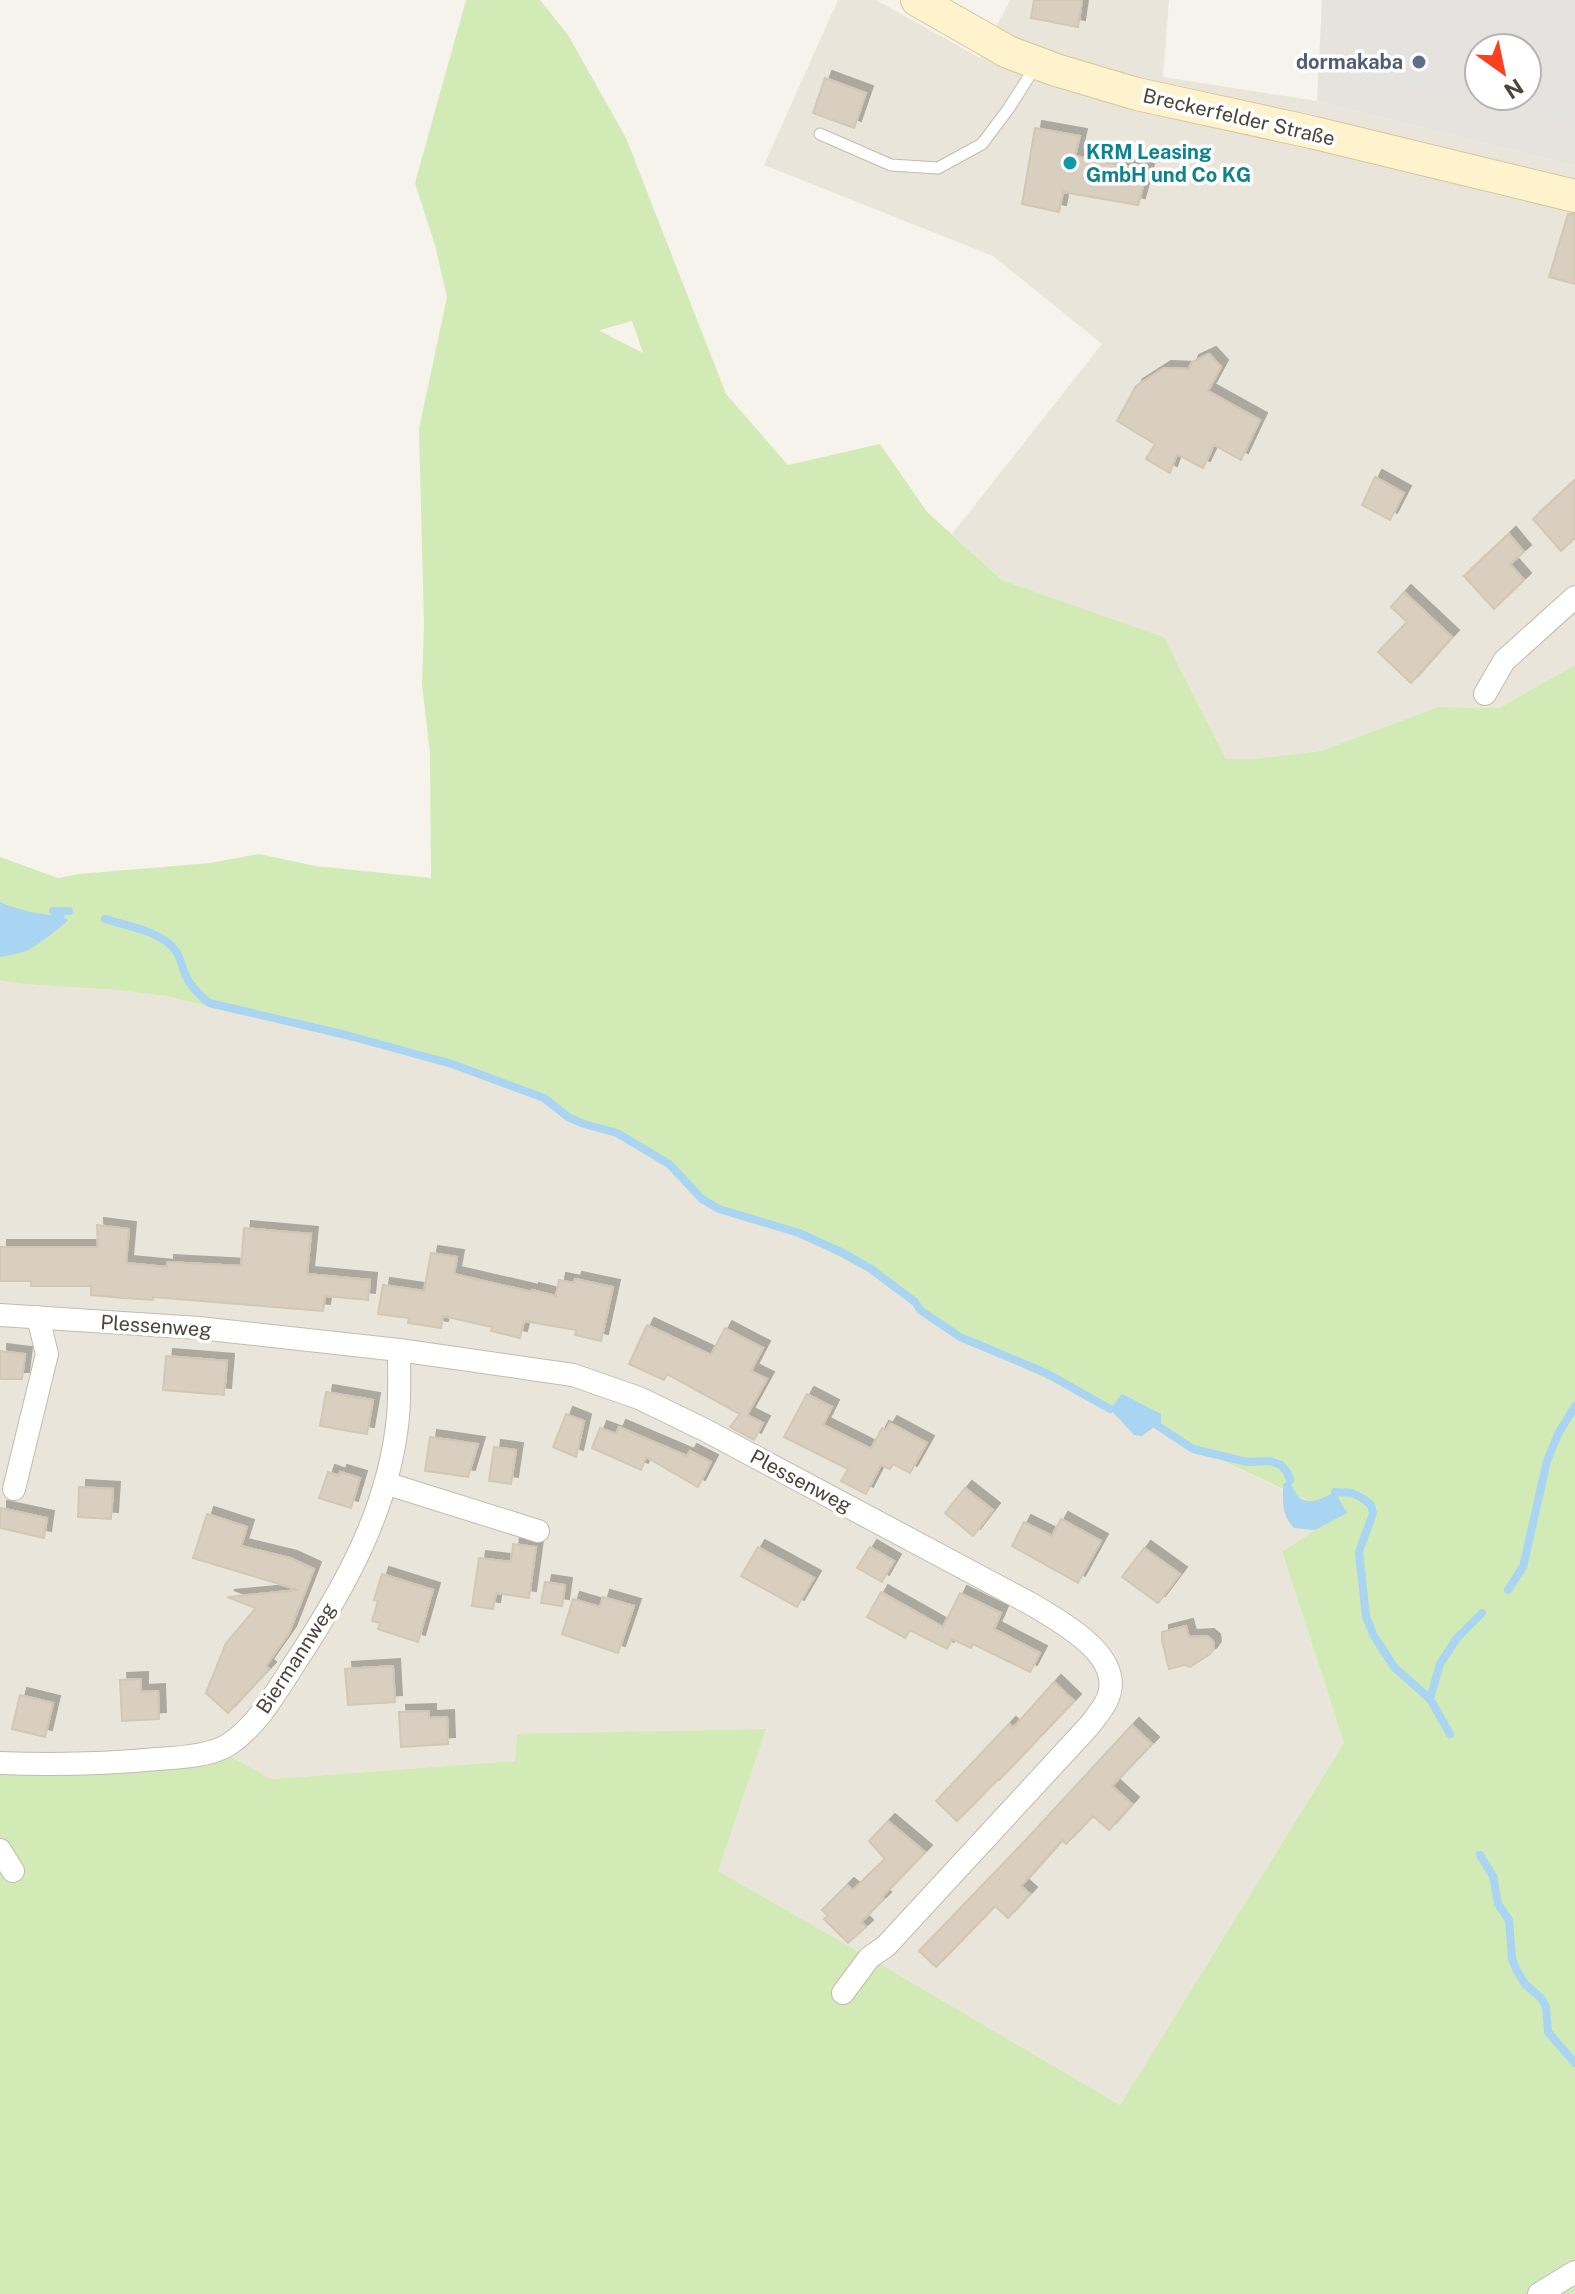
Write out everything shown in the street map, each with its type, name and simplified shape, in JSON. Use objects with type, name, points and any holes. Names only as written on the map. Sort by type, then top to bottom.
[{"type":"main road","name":"Breckerfelder Straße","points":[[917,0],[1008,52],[1137,94],[1311,132],[1575,196]]},
{"type":"street","points":[[1485,694],[1504,661],[1575,597]]},
{"type":"street","name":"Plessenweg","points":[[0,1315],[199,1328],[399,1350],[573,1375],[639,1398],[718,1437],[1076,1631],[1089,1642],[1105,1665],[1110,1689],[1107,1699],[1089,1726],[886,1946],[869,1958],[843,1993]]},
{"type":"street","points":[[14,1489],[47,1354],[38,1317]]},
{"type":"street","name":"Biermannweg","points":[[0,1763],[87,1764],[190,1757],[227,1746],[256,1721],[314,1633],[359,1555],[379,1504],[391,1461],[398,1416],[399,1350]]},
{"type":"street","points":[[385,1483],[538,1531]]},
{"type":"street","points":[[0,1850],[13,1871]]},
{"type":"street","points":[[1539,2294],[1575,2272]]},
{"type":"lane","points":[[820,134],[891,165],[938,168],[982,144],[1037,63]]},
{"type":"shaded area","points":[[838,0],[876,0],[980,58],[1010,0],[1169,0],[1163,77],[1317,101],[1575,166],[1575,665],[1499,708],[1438,707],[1320,751],[1226,759],[1164,637],[1002,580],[952,534],[1102,344],[993,256],[764,165]]},
{"type":"shaded area","points":[[1322,0],[1575,0],[1575,166],[1317,101]]},
{"type":"shaded area","name":"dormakaba","points":[[1363,0],[1575,0],[1575,123],[1523,112],[1543,112],[1543,32],[1463,32],[1463,99],[1359,77]]},
{"type":"shaded area","points":[[0,980],[166,996],[453,1065],[544,1100],[567,1118],[616,1135],[668,1166],[701,1201],[719,1213],[799,1236],[866,1271],[958,1338],[1340,1516],[1282,1553],[1344,1743],[1120,2105],[717,1871],[765,1729],[517,1735],[515,1761],[271,1779],[230,1756],[0,1770]]},
{"type":"green space","points":[[466,0],[540,0],[568,35],[626,138],[726,394],[788,465],[880,444],[927,512],[1002,580],[1164,637],[1226,759],[1320,751],[1438,707],[1499,708],[1575,665],[1575,2294],[0,2294],[0,1770],[230,1756],[271,1779],[515,1761],[517,1734],[766,1729],[718,1871],[1120,2105],[1344,1743],[1282,1552],[1339,1515],[958,1338],[866,1271],[799,1236],[719,1213],[701,1201],[668,1166],[616,1135],[567,1118],[543,1100],[453,1065],[166,996],[0,980],[0,857],[58,878],[210,863],[259,854],[315,866],[431,878],[430,753],[422,684],[424,626],[419,429],[447,297],[435,245],[415,183]],"holes":[[[632,321],[643,353],[600,331],[600,330]]]},
{"type":"water","points":[[0,902],[68,920],[30,949],[0,957]]},
{"type":"water","points":[[1122,1394],[1161,1414],[1161,1422],[1142,1436],[1134,1435],[1110,1409]]},
{"type":"water","points":[[1290,1480],[1298,1496],[1308,1501],[1335,1492],[1347,1513],[1315,1530],[1294,1528],[1287,1518],[1283,1502],[1283,1484]]},
{"type":"building","points":[[1034,0],[1082,0],[1078,27],[1031,18]]},
{"type":"building","points":[[825,78],[866,93],[854,128],[813,113]]},
{"type":"building","name":"KRM Leasing GmbH und Co KG","points":[[1035,128],[1080,136],[1075,156],[1147,171],[1138,205],[1063,192],[1059,212],[1022,204]]},
{"type":"building","points":[[1568,214],[1575,214],[1575,284],[1549,277]]},
{"type":"building","points":[[1209,354],[1221,367],[1208,391],[1260,420],[1241,460],[1214,445],[1203,468],[1177,454],[1170,473],[1146,459],[1155,444],[1117,421],[1136,386],[1164,368],[1189,369],[1192,362]]},
{"type":"building","points":[[1375,477],[1404,493],[1390,520],[1362,505]]},
{"type":"building","points":[[1575,480],[1575,538],[1561,551],[1533,519]]},
{"type":"building","points":[[1509,534],[1524,552],[1510,564],[1524,580],[1494,609],[1464,576]]},
{"type":"building","points":[[1404,592],[1452,637],[1411,683],[1378,652],[1407,622],[1391,607]]},
{"type":"building","points":[[97,1225],[129,1229],[126,1263],[167,1267],[167,1262],[241,1266],[244,1228],[311,1234],[307,1274],[370,1280],[368,1300],[325,1296],[323,1311],[153,1297],[153,1300],[123,1298],[91,1295],[91,1286],[31,1286],[31,1281],[0,1281],[0,1247],[98,1247]]},
{"type":"building","points":[[431,1253],[457,1257],[454,1274],[532,1292],[556,1296],[559,1280],[574,1283],[575,1279],[613,1287],[601,1341],[575,1335],[576,1330],[524,1321],[520,1338],[491,1331],[492,1327],[443,1316],[441,1328],[408,1323],[409,1318],[378,1314],[383,1285],[424,1291]]},
{"type":"building","points":[[647,1325],[711,1355],[725,1328],[763,1348],[751,1371],[767,1379],[747,1415],[763,1423],[754,1440],[730,1427],[740,1414],[667,1374],[664,1380],[629,1364]]},
{"type":"building","points":[[0,1351],[25,1354],[22,1379],[0,1379]]},
{"type":"building","points":[[166,1356],[227,1361],[224,1395],[163,1390]]},
{"type":"building","points":[[326,1392],[373,1400],[367,1434],[320,1426]]},
{"type":"building","points":[[807,1394],[832,1407],[823,1425],[871,1449],[882,1428],[886,1430],[890,1423],[927,1443],[910,1473],[893,1464],[890,1469],[881,1465],[866,1494],[841,1481],[848,1469],[784,1437]]},
{"type":"building","points":[[566,1414],[584,1421],[576,1457],[553,1447]]},
{"type":"building","points":[[619,1427],[687,1456],[690,1451],[711,1462],[698,1487],[646,1457],[641,1470],[592,1448],[600,1428],[616,1434]]},
{"type":"building","points":[[430,1437],[478,1444],[468,1477],[425,1471]]},
{"type":"building","points":[[494,1447],[516,1450],[511,1484],[489,1481]]},
{"type":"building","points":[[328,1472],[360,1478],[351,1508],[319,1498]]},
{"type":"building","points":[[79,1487],[113,1489],[111,1519],[78,1517]]},
{"type":"building","points":[[965,1488],[993,1510],[973,1536],[945,1513]]},
{"type":"building","points":[[0,1508],[47,1518],[44,1538],[0,1528]]},
{"type":"building","points":[[207,1514],[247,1527],[241,1546],[290,1558],[314,1569],[289,1633],[266,1666],[269,1669],[228,1713],[206,1693],[226,1643],[256,1608],[227,1597],[299,1590],[193,1558]]},
{"type":"building","points":[[1061,1519],[1101,1541],[1078,1583],[1012,1546],[1024,1522],[1052,1536]]},
{"type":"building","points":[[513,1544],[536,1547],[529,1598],[496,1593],[493,1609],[472,1606],[479,1558],[511,1562]]},
{"type":"building","points":[[758,1547],[814,1578],[797,1607],[741,1576]]},
{"type":"building","points":[[870,1547],[894,1561],[882,1582],[857,1568]]},
{"type":"building","points":[[1144,1548],[1180,1574],[1158,1603],[1122,1577]]},
{"type":"building","points":[[382,1574],[433,1590],[418,1642],[378,1629],[380,1623],[372,1621],[378,1601],[374,1600]]},
{"type":"building","points":[[545,1582],[565,1585],[562,1606],[541,1603]]},
{"type":"building","points":[[881,1592],[943,1627],[960,1593],[1001,1613],[994,1629],[1040,1653],[1030,1672],[973,1644],[971,1648],[952,1639],[947,1649],[910,1630],[905,1638],[867,1617]]},
{"type":"building","points":[[603,1597],[634,1606],[618,1653],[562,1634],[573,1599],[600,1607]]},
{"type":"building","points":[[1186,1626],[1189,1637],[1207,1636],[1213,1641],[1214,1648],[1190,1667],[1184,1665],[1169,1669],[1162,1632]]},
{"type":"building","points":[[393,1666],[395,1702],[348,1705],[345,1669]]},
{"type":"building","points":[[141,1679],[141,1692],[158,1691],[159,1719],[122,1721],[120,1680]]},
{"type":"building","points":[[1054,1682],[1074,1701],[957,1821],[936,1801],[1009,1724],[1013,1728]]},
{"type":"building","points":[[20,1695],[53,1703],[45,1737],[12,1729]]},
{"type":"building","points":[[429,1711],[429,1718],[447,1717],[448,1744],[401,1747],[399,1712]]},
{"type":"building","points":[[1132,1725],[1152,1744],[1112,1786],[1132,1804],[1109,1830],[1093,1816],[1066,1844],[1062,1840],[1021,1886],[1030,1894],[1008,1918],[995,1906],[936,1967],[919,1951]]},
{"type":"building","points":[[888,1821],[925,1852],[882,1897],[884,1899],[861,1922],[866,1927],[848,1943],[824,1919],[828,1916],[822,1910],[847,1885],[853,1890],[885,1859],[869,1841]]},
{"type":"waterway","points":[[61,915],[53,911],[69,911]]},
{"type":"waterway","points":[[105,919],[143,930],[169,944],[179,955],[189,982],[209,1003],[452,1064],[544,1098],[568,1117],[584,1124],[617,1133],[669,1164],[702,1199],[719,1209],[799,1233],[843,1253],[871,1269],[915,1302],[920,1310],[960,1337],[1046,1373],[1110,1409]]},
{"type":"waterway","points":[[1508,1590],[1523,1567],[1547,1461],[1558,1434],[1575,1406]]},
{"type":"waterway","points":[[1158,1426],[1193,1449],[1247,1462],[1270,1461],[1281,1465],[1290,1480]]},
{"type":"waterway","points":[[1335,1492],[1352,1493],[1371,1505],[1373,1513],[1359,1552],[1366,1617],[1394,1667],[1430,1699],[1450,1734]]},
{"type":"waterway","points":[[1430,1699],[1440,1664],[1457,1638],[1482,1613]]},
{"type":"waterway","points":[[1480,1855],[1493,1876],[1498,1904],[1509,1920],[1512,1959],[1517,1971],[1546,2007],[1548,2032],[1575,2063]]},
{"type":"place","name":"dormakaba","points":[[1419,62]]},
{"type":"place","name":"KRM Leasing GmbH und Co KG","points":[[1070,163]]}]
